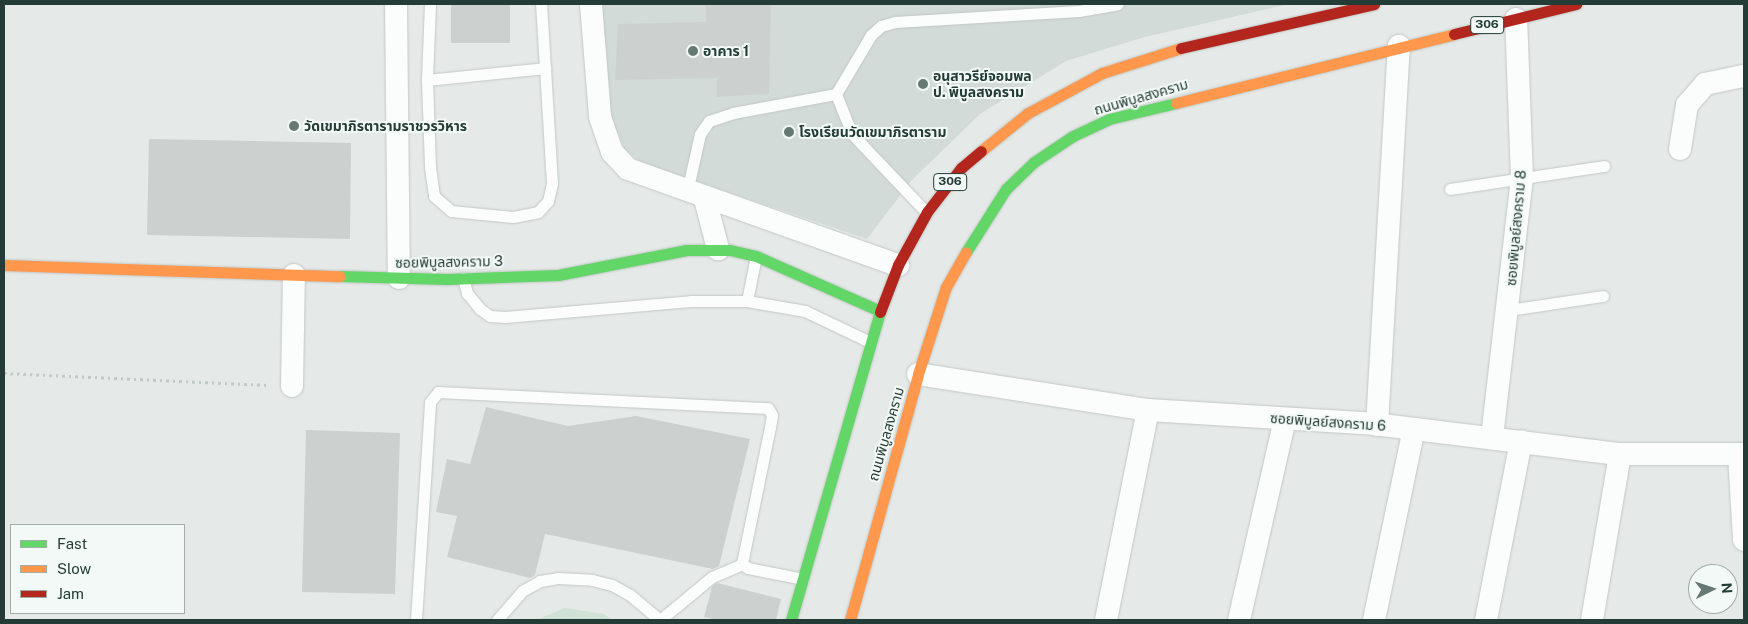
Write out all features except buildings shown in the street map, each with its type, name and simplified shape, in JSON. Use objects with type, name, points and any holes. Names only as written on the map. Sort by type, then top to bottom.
[{"type":"main road","name":"306","points":[[791,620],[880,312],[898,266],[927,212],[961,168],[1028,113],[1102,73],[1161,53],[1374,4]]},
{"type":"main road","name":"ถนนพิบูลสงคราม","points":[[850,620],[918,374],[946,287],[965,250],[1006,189],[1034,162],[1073,136],[1109,118],[1576,4]]},
{"type":"main road","name":"ซอยพิบูลสงคราม 3","points":[[4,265],[399,278],[462,278],[558,275],[687,250],[718,249],[756,256],[880,312]]},
{"type":"street","points":[[396,4],[399,278]]},
{"type":"street","points":[[591,4],[600,117],[612,152],[628,169],[696,196],[898,266]]},
{"type":"street","name":"ซอยพิบูลย์สงคราม 8","points":[[1492,437],[1509,310],[1522,179],[1516,18]]},
{"type":"street","points":[[1378,425],[1399,46]]},
{"type":"street","points":[[1680,149],[1687,105],[1705,84],[1744,76]]},
{"type":"street","points":[[696,196],[718,249]]},
{"type":"street","points":[[292,386],[294,275]]},
{"type":"street","name":"ซอยพิบูลย์สงคราม 6","points":[[918,374],[1148,410],[1378,425],[1492,437],[1620,454],[1742,454]]},
{"type":"street","points":[[1106,620],[1148,410]]},
{"type":"street","points":[[1239,620],[1285,419]]},
{"type":"street","points":[[1374,620],[1414,429]]},
{"type":"street","points":[[1486,620],[1521,441]]},
{"type":"street","points":[[1592,620],[1620,454]]},
{"type":"street","points":[[1742,454],[1744,540]]},
{"type":"lane","points":[[430,4],[427,80],[430,167],[434,196],[452,212],[512,217],[538,212],[548,201],[552,183],[541,4]]},
{"type":"lane","points":[[696,196],[700,134],[709,122],[734,113],[836,94],[871,35],[882,26],[895,22],[1080,11],[1117,4]]},
{"type":"lane","points":[[427,80],[545,68]]},
{"type":"lane","points":[[836,94],[852,134],[927,212]]},
{"type":"lane","points":[[1450,190],[1604,166]]},
{"type":"lane","points":[[747,301],[756,256]]},
{"type":"lane","points":[[462,278],[467,292],[480,309],[490,316],[505,318],[690,301],[747,301],[805,311],[870,342]]},
{"type":"lane","points":[[1509,310],[1604,296]]},
{"type":"lane","points":[[416,620],[430,402],[438,392],[768,408],[772,415],[770,427],[742,564]]},
{"type":"lane","points":[[742,564],[748,568],[803,578]]},
{"type":"lane","points":[[498,620],[522,591],[540,581],[558,578],[592,580],[612,585],[660,620],[712,578],[742,564]]},
{"type":"path","points":[[4,373],[292,386]]},
{"type":"shaded area","name":"โรงเรียนวัดเขมาภิรตาราม","points":[[602,4],[1289,4],[1145,37],[1066,61],[980,114],[912,180],[867,239],[642,163],[625,150],[609,113]]},
{"type":"green space","points":[[565,608],[604,614],[612,620],[536,620]]},
{"type":"traffic: fast","points":[[966,252],[1006,189],[1034,162],[1073,136],[1109,119],[1176,103]]},
{"type":"traffic: fast","points":[[340,276],[447,279],[558,275],[687,250],[730,250],[756,256],[880,311]]},
{"type":"traffic: fast","points":[[791,620],[880,312]]},
{"type":"traffic: slow","points":[[1176,103],[1454,34]]},
{"type":"traffic: slow","points":[[981,151],[1028,113],[1102,73],[1181,48]]},
{"type":"traffic: slow","points":[[850,620],[918,374],[946,287],[966,252]]},
{"type":"traffic: slow","points":[[4,265],[340,276]]},
{"type":"traffic: jam","points":[[1181,48],[1374,4]]},
{"type":"traffic: jam","points":[[1454,34],[1576,4]]},
{"type":"traffic: jam","points":[[880,312],[898,265],[927,212],[961,168],[981,151]]},
{"type":"place","name":"อาคาร 1","points":[[693,51]]},
{"type":"place","name":"อนุสาวรีย์จอมพล ป. พิบูลสงคราม","points":[[923,84]]},
{"type":"place","name":"วัดเขมาภิรตารามราชวรวิหาร","points":[[294,126]]},
{"type":"place","name":"โรงเรียนวัดเขมาภิรตาราม","points":[[789,132]]}]
